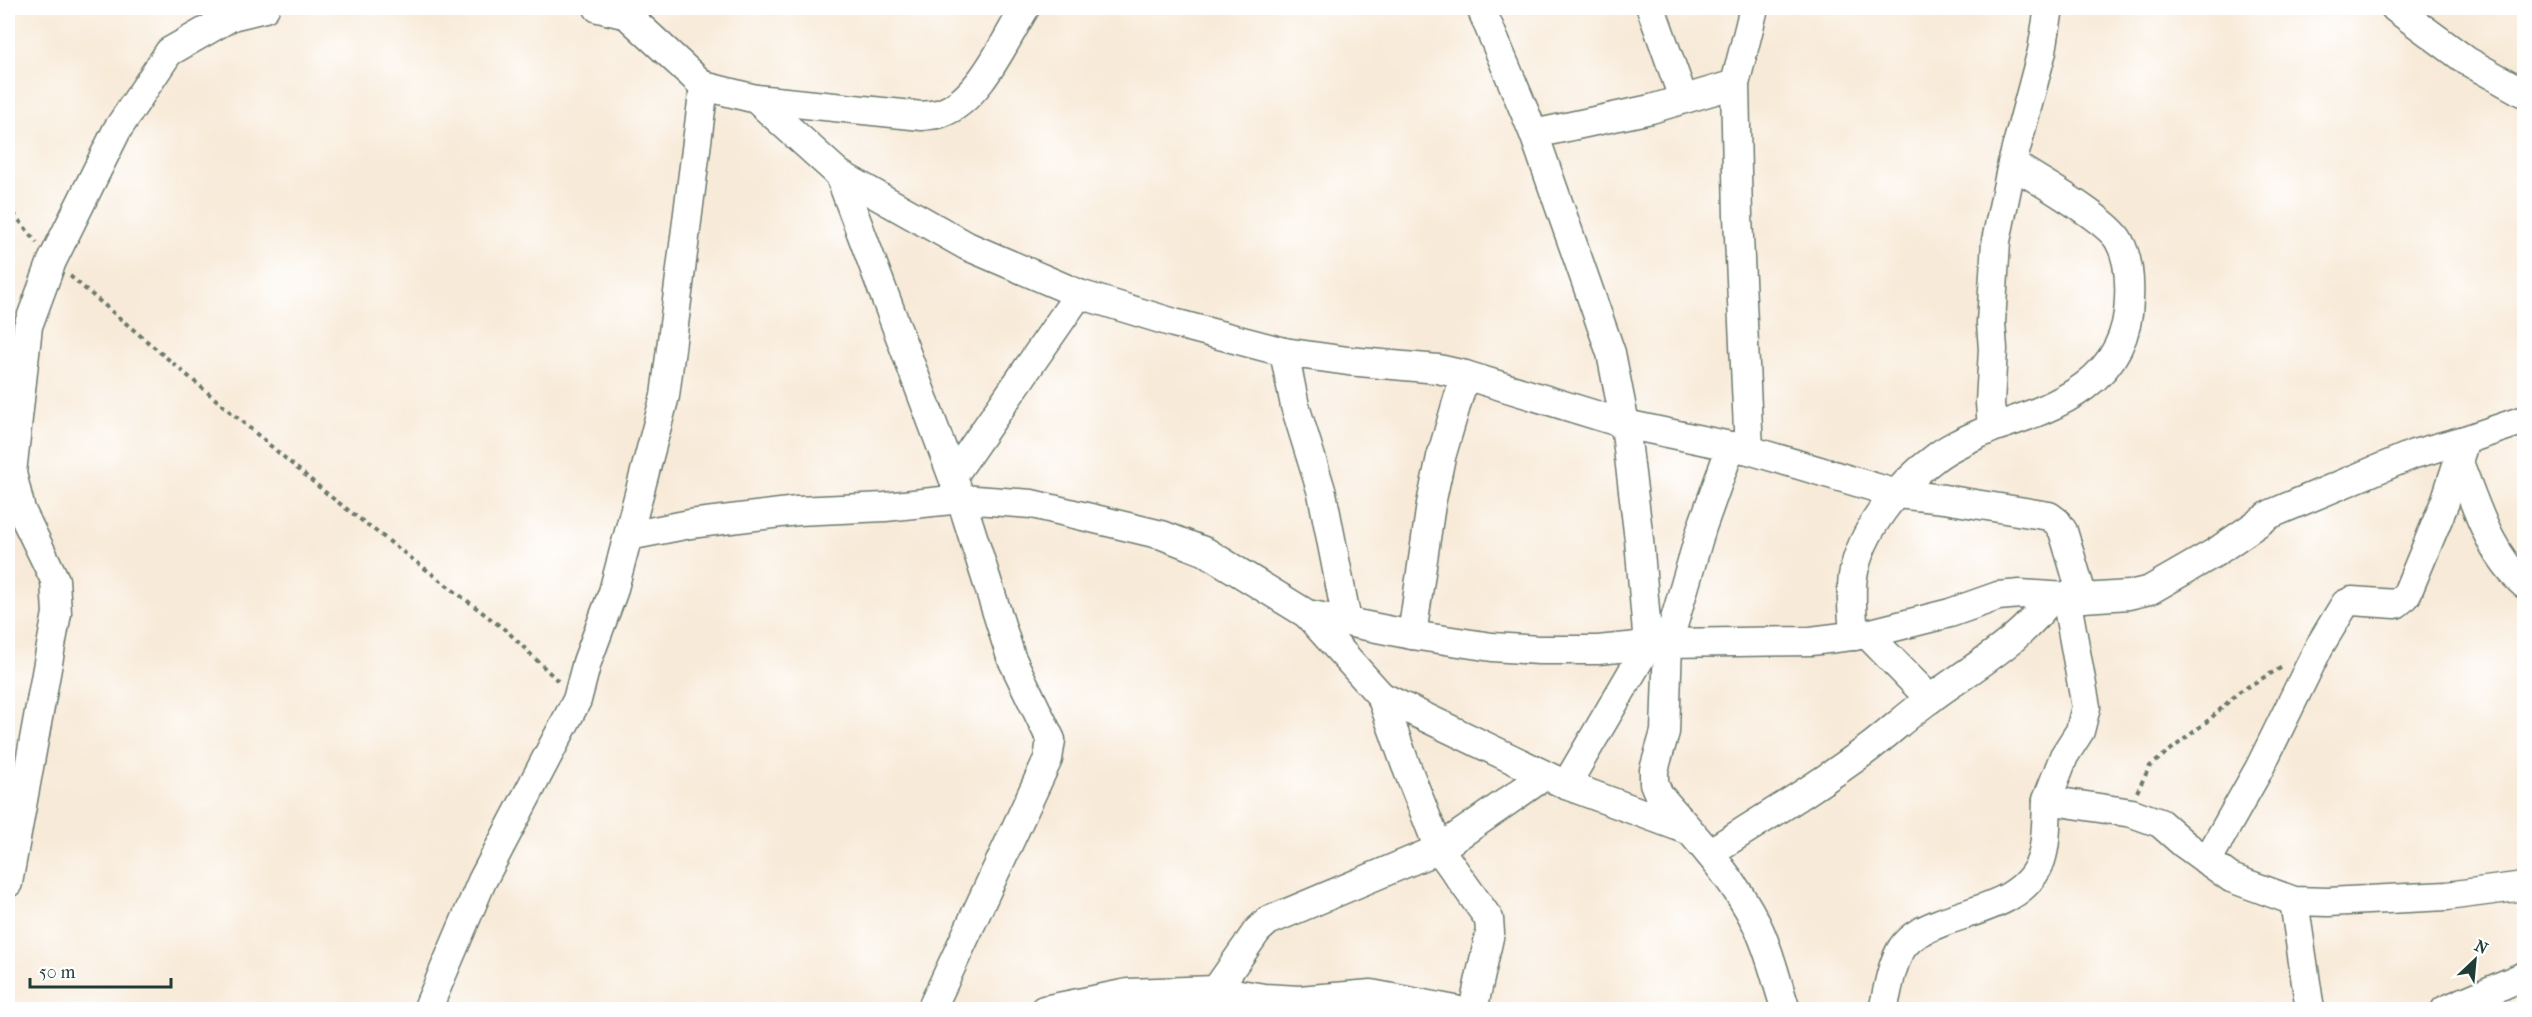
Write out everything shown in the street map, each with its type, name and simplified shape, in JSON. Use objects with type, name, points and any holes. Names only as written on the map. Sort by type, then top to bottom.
[{"type":"street","points":[[8,883],[57,614],[55,580],[21,510],[12,473],[28,327],[52,261],[117,130],[169,52],[232,16],[265,8]]},
{"type":"street","points":[[598,8],[627,15],[704,86],[756,99],[922,116],[942,113],[964,100],[980,82],[1025,8]]},
{"type":"street","points":[[1481,8],[1534,134],[1611,353],[1625,424],[1639,540],[1658,644],[1665,732],[1654,770],[1654,783],[1659,795],[1709,853],[1756,923],[1770,956],[1786,1010]]},
{"type":"street","points":[[1651,8],[1683,98]]},
{"type":"street","points":[[1217,1000],[1257,931],[1268,921],[1440,849],[1555,780],[1658,644],[1702,527],[1740,448],[1735,84],[1754,8]]},
{"type":"street","points":[[1992,428],[1992,292],[1996,241],[2012,164],[2042,51],[2049,8]]},
{"type":"street","points":[[2395,8],[2467,60],[2524,93]]},
{"type":"street","points":[[1534,134],[1640,112],[1735,84]]},
{"type":"street","points":[[427,1010],[482,881],[577,700],[587,662],[613,592],[665,396],[704,86]]},
{"type":"street","points":[[756,99],[839,174],[966,246],[1079,294],[1174,323],[1284,352],[1348,361],[1438,369],[1465,375],[1625,424],[1740,448],[1897,494],[2049,516],[2057,522],[2063,531],[2067,597],[2086,707],[2080,731],[2064,756],[2047,800],[2041,860],[2023,887],[2006,899],[1923,929],[1910,939],[1901,949],[1883,1010]]},
{"type":"street","points":[[1930,699],[1860,635],[1852,592],[1856,566],[1880,514],[1897,494],[1936,457],[1992,428],[2032,415],[2064,400],[2094,378],[2107,367],[2118,349],[2129,315],[2130,282],[2119,241],[2111,230],[2012,164]]},
{"type":"street","points":[[839,174],[957,488],[1011,657],[1051,740],[1052,747],[931,1010]]},
{"type":"street","points":[[957,488],[1079,294]]},
{"type":"street","points":[[1284,352],[1295,406],[1322,493],[1347,621]]},
{"type":"street","points":[[1412,635],[1431,504],[1441,457],[1465,375]]},
{"type":"street","points":[[1307,614],[1412,635],[1492,646],[1539,650],[1598,650],[1658,644],[1811,641],[1860,635],[1950,613],[1998,596],[2020,594],[2067,597],[2129,595],[2150,590],[2216,552],[2271,514],[2414,454],[2462,450],[2524,420]]},
{"type":"street","points":[[2462,450],[2486,529],[2502,558],[2524,584]]},
{"type":"street","points":[[2207,861],[2268,751],[2319,647],[2348,602],[2396,604],[2406,596],[2445,502],[2462,450]]},
{"type":"street","points":[[629,536],[690,524],[797,511],[885,507],[957,488],[1162,536],[1206,552],[1307,614],[1381,696],[1555,780],[1689,830]]},
{"type":"street","points":[[1709,853],[1840,769],[2067,597]]},
{"type":"street","points":[[1381,696],[1440,849],[1483,909],[1491,926],[1473,1010]]},
{"type":"street","points":[[2047,800],[2132,813],[2165,825],[2184,844],[2231,878],[2294,901],[2328,902],[2447,896],[2524,886]]},
{"type":"street","points":[[2294,901],[2310,1010]]},
{"type":"street","points":[[2445,1010],[2524,976]]},
{"type":"street","points":[[1044,1010],[1128,993],[1217,1000],[1264,998],[1299,1000],[1371,994],[1455,1010]]},
{"type":"path","points":[[8,206],[52,261],[331,497],[508,632],[577,700]]},
{"type":"path","points":[[2132,813],[2137,789],[2150,766],[2210,719],[2240,691],[2319,647]]}]
